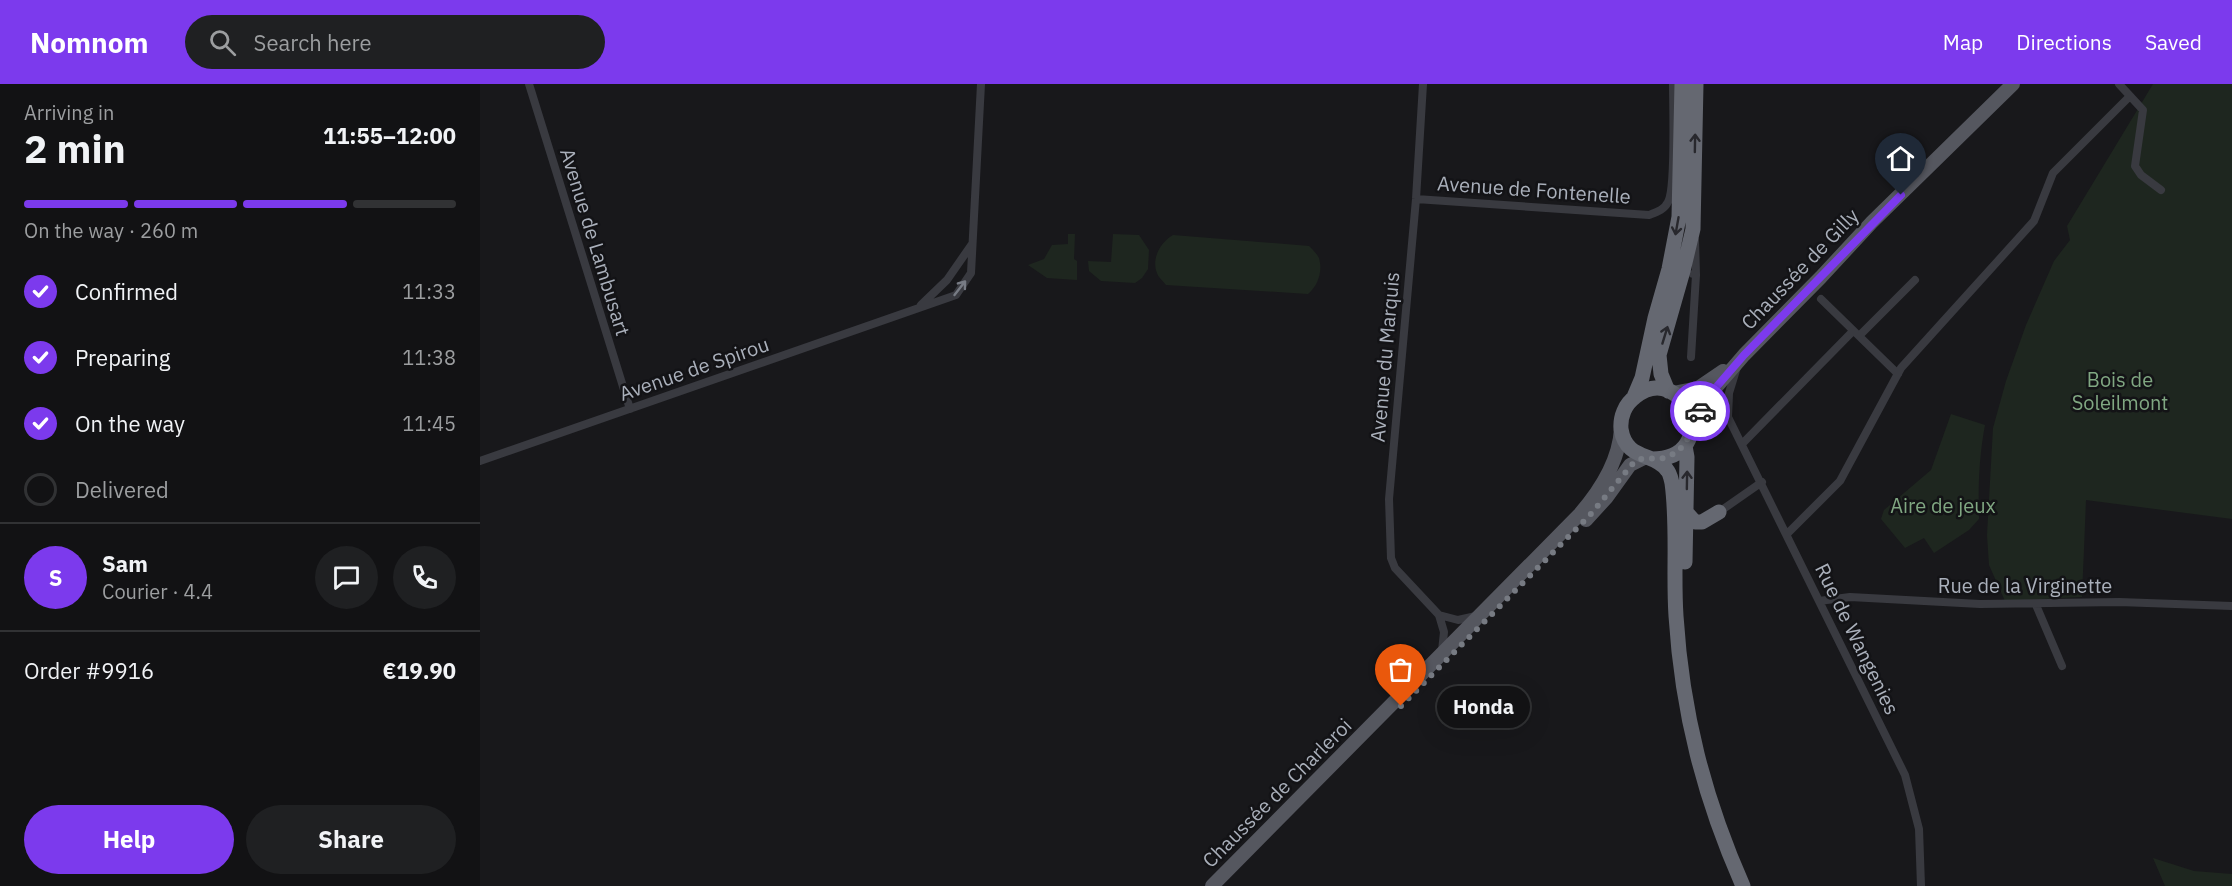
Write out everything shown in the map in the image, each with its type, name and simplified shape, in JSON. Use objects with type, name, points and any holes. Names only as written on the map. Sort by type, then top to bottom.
[{"type":"highway","points":[[1682,84],[1679,217],[1669,269],[1650,336],[1642,378],[1634,397],[1623,411],[1621,429],[1627,444],[1637,454],[1668,470],[1672,483],[1680,667],[1692,737],[1710,801],[1743,886]]},
{"type":"highway","points":[[1670,392],[1661,374],[1659,355],[1690,273],[1696,84]]},
{"type":"highway","points":[[1634,397],[1650,390],[1670,392],[1680,398],[1689,411],[1692,428],[1685,446],[1687,457],[1686,612],[1695,702],[1718,798],[1753,886]]},
{"type":"highway","points":[[1648,458],[1670,457],[1685,446]]},
{"type":"highway","points":[[1686,512],[1695,522],[1702,522],[1719,512]]},
{"type":"main road","name":"Chaussée de Gilly","points":[[1692,428],[1712,392],[1740,360],[1872,222],[2013,84]]},
{"type":"main road","name":"Chaussée de Gilly","points":[[1670,392],[1698,388],[1740,360]]},
{"type":"main road","name":"Chaussée de Charleroi","points":[[1399,703],[1440,656],[1572,523],[1594,497],[1608,474],[1617,452],[1621,429]]},
{"type":"main road","name":"Chaussée de Charleroi","points":[[1223,886],[1399,703],[1590,515],[1607,497],[1630,465],[1648,458]]},
{"type":"main road","name":"Chaussée de Charleroi","points":[[1212,886],[1348,755]]},
{"type":"street","name":"Avenue de Lambusart","points":[[529,84],[630,409]]},
{"type":"street","name":"Avenue de Spirou","points":[[480,460],[956,295],[970,273],[981,84]]},
{"type":"street","name":"Avenue du Marquis","points":[[1423,84],[1416,199],[1389,499],[1391,558],[1395,568],[1439,615]]},
{"type":"street","name":"Avenue de Fontenelle","points":[[1416,199],[1649,215],[1663,209],[1670,200],[1672,183],[1673,84]]},
{"type":"street","points":[[2119,84],[2143,110],[2135,166],[2141,175],[2161,190]]},
{"type":"street","points":[[1787,534],[1840,481],[1901,368],[2034,221],[2053,173],[2130,96]]},
{"type":"street","name":"Avenue de Spirou","points":[[918,309],[947,280],[972,244]]},
{"type":"street","points":[[1690,273],[1691,357]]},
{"type":"street","points":[[1743,443],[1856,333],[1915,280]]},
{"type":"street","points":[[1821,299],[1898,374]]},
{"type":"street","points":[[1692,428],[1706,411],[1715,410],[1728,417],[1729,393],[1740,360]]},
{"type":"street","name":"Rue de Wangenies","points":[[1728,417],[1743,443],[1905,776],[1919,829],[1921,886]]},
{"type":"street","points":[[1719,512],[1762,482]]},
{"type":"street","name":"Rue de la Virginette","points":[[1819,601],[1850,597],[1980,604],[2120,602],[2232,606]]},
{"type":"street","points":[[2036,604],[2062,666]]},
{"type":"street","points":[[1439,615],[1458,620],[1475,617],[1483,612]]},
{"type":"street","points":[[1439,615],[1444,632],[1440,656]]},
{"type":"green space","name":"Bois de Soleilmont","points":[[2153,84],[2232,84],[2232,519],[2086,500],[2082,597],[2005,601],[1989,565],[1987,535],[1993,428],[2006,381],[2026,325],[2054,261],[2070,240],[2067,226]]},
{"type":"green space","points":[[1068,234],[1075,234],[1074,259],[1077,261],[1077,280],[1047,278],[1028,265],[1044,259],[1052,245],[1068,244]]},
{"type":"green space","points":[[1113,234],[1139,235],[1149,250],[1148,269],[1135,283],[1101,281],[1089,271],[1088,261],[1111,262]]},
{"type":"green space","points":[[1173,235],[1309,246],[1319,258],[1319,278],[1308,294],[1166,285],[1158,274],[1155,262],[1161,246]]},
{"type":"green space","name":"Aire de jeux","points":[[1951,414],[1985,425],[1979,472],[1979,519],[1969,530],[1934,553],[1924,538],[1905,548],[1881,519],[1884,510],[1931,470]]},
{"type":"green space","points":[[2153,858],[2194,871],[2232,874],[2232,886],[2165,886]]},
{"type":"way so far","points":[[1401,706],[1590,515],[1607,497],[1630,465],[1644,458],[1670,457],[1685,446],[1700,411]]},
{"type":"place","name":"Honda","points":[[1401,706]]},
{"type":"route","points":[[1700,411],[1712,392],[1744,355],[1901,195]]}]
